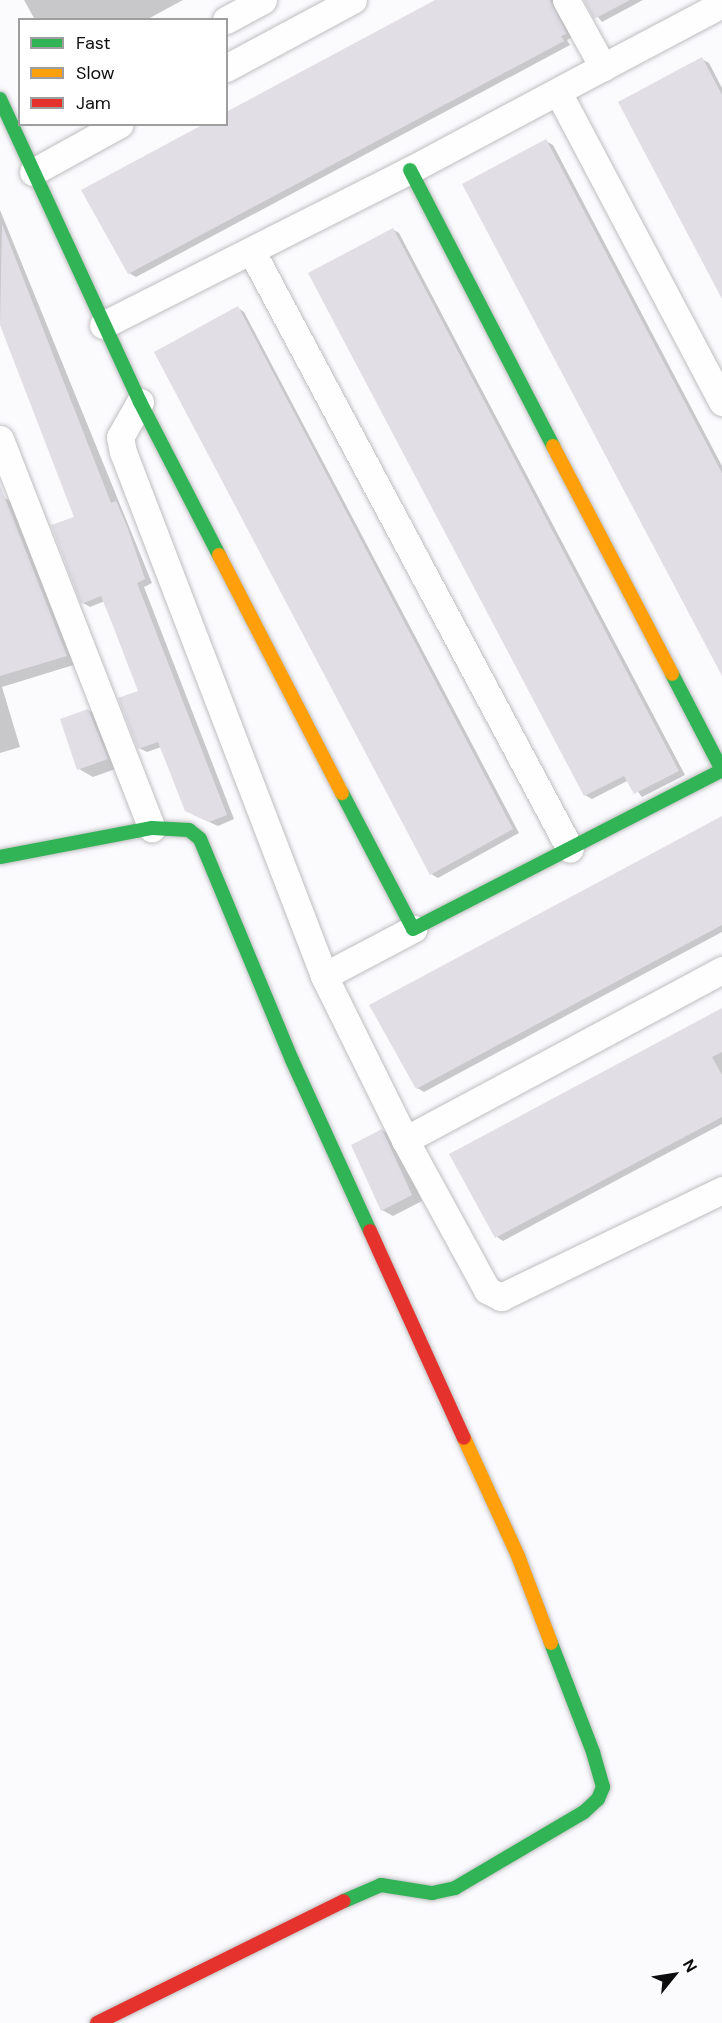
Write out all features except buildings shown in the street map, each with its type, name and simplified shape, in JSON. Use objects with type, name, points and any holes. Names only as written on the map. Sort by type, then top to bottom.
[{"type":"street","points":[[228,19],[263,0]]},
{"type":"street","points":[[228,67],[353,0]]},
{"type":"street","points":[[566,0],[603,67]]},
{"type":"street","points":[[103,325],[252,252],[603,67],[720,10]]},
{"type":"street","points":[[558,92],[722,402]]},
{"type":"street","points":[[0,99],[18,123]]},
{"type":"street","points":[[33,171],[116,126]]},
{"type":"street","points":[[22,128],[33,171],[140,402],[413,929]]},
{"type":"street","points":[[324,976],[722,770],[410,170]]},
{"type":"street","points":[[252,252],[570,849]]},
{"type":"street","points":[[140,402],[120,437],[123,452],[324,976],[405,1140],[494,1296],[501,1297],[722,1190]]},
{"type":"street","points":[[0,439],[152,828]]},
{"type":"street","points":[[0,857],[152,828],[189,830],[209,855],[292,1060],[518,1556],[593,1752],[603,1787],[598,1799],[584,1812],[455,1888],[442,1893],[381,1885],[367,1890],[97,2023]]},
{"type":"street","points":[[405,1140],[722,970]]},
{"type":"traffic: fast","points":[[0,99],[140,402],[219,555]]},
{"type":"traffic: fast","points":[[410,170],[553,446]]},
{"type":"traffic: fast","points":[[342,793],[413,929],[722,770],[672,674]]},
{"type":"traffic: fast","points":[[0,857],[152,828],[189,830],[200,839],[292,1060],[370,1231]]},
{"type":"traffic: fast","points":[[344,1901],[381,1885],[432,1893],[455,1888],[584,1812],[598,1799],[603,1787],[593,1752],[551,1643]]},
{"type":"traffic: slow","points":[[553,446],[672,674]]},
{"type":"traffic: slow","points":[[219,555],[342,793]]},
{"type":"traffic: slow","points":[[464,1438],[518,1556],[551,1643]]},
{"type":"traffic: jam","points":[[370,1231],[464,1438]]},
{"type":"traffic: jam","points":[[97,2023],[344,1901]]}]
